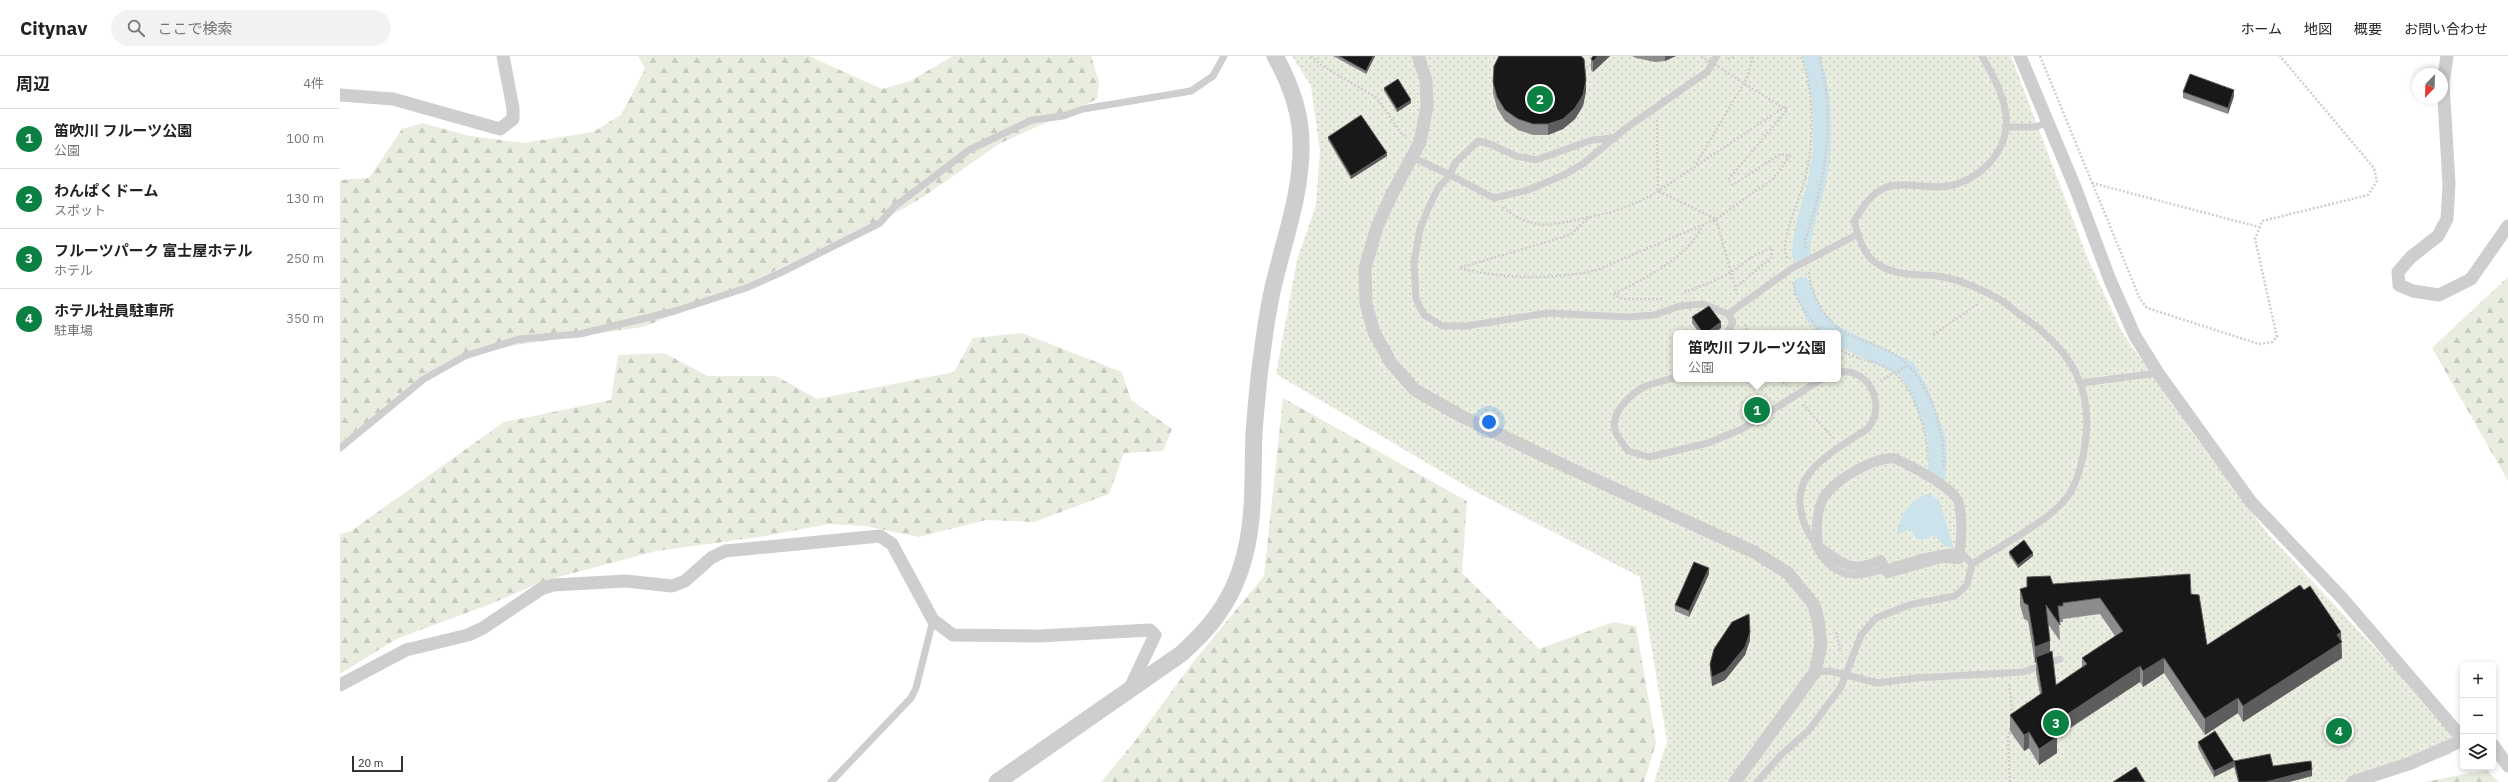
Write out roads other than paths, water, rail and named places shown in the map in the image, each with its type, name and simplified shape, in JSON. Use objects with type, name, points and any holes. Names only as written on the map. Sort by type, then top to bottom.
[{"type":"street","points":[[340,95],[394,99],[500,130],[507,126],[512,119],[513,113],[503,56]]},
{"type":"street","points":[[997,782],[1181,654],[1204,634],[1227,604],[1241,571],[1252,530],[1255,499],[1254,433],[1262,354],[1274,281],[1300,177],[1302,141],[1296,101],[1275,56]]},
{"type":"street","points":[[1418,56],[1426,80],[1427,107],[1415,151],[1377,226],[1365,268],[1366,304],[1374,332],[1391,363],[1415,390],[1461,416],[1754,552],[1788,573],[1814,605],[1818,620],[1821,644],[1815,672],[1735,782]]},
{"type":"street","points":[[2020,56],[2134,336],[2158,373],[2251,502],[2342,598],[2460,736]]},
{"type":"street","points":[[2447,56],[2443,83],[2449,184],[2447,220],[2438,236],[2411,257],[2398,272],[2399,285],[2413,291],[2439,295],[2471,279],[2508,226]]},
{"type":"street","points":[[1893,458],[1910,465],[1951,492],[1958,502],[1962,538],[1959,559],[1941,558],[1888,573],[1881,560],[1871,565],[1848,567],[1835,560],[1818,546],[1817,518],[1822,501],[1838,484],[1862,467],[1880,459],[1893,458]]},
{"type":"street","points":[[340,684],[406,650],[468,635],[483,628],[541,589],[553,585],[626,581],[672,586],[684,581],[711,558],[735,549],[880,536],[892,544],[932,620],[954,635],[1039,636],[1150,630],[1155,635],[1128,692]]},
{"type":"street","points":[[2353,782],[2411,763],[2460,741]]},
{"type":"street","points":[[2496,749],[2508,766]]},
{"type":"lane","points":[[340,448],[424,379],[465,356],[484,348],[518,339],[580,334],[675,311],[746,288],[780,273],[880,223],[894,207],[969,150],[1032,120],[1063,116],[1084,109],[1191,91],[1213,76],[1224,56]]},
{"type":"lane","points":[[1415,151],[1450,175],[1494,198],[1528,190],[1566,174],[1602,151],[1616,138],[1707,72],[1717,56]]},
{"type":"lane","points":[[1757,782],[1809,730],[1847,677],[1851,658],[1861,635],[1876,618],[1909,605],[1955,596],[1967,585],[1972,564],[2052,512],[2065,500],[2079,473],[2088,426],[2081,383],[2058,346],[2040,328],[1992,296],[1959,281],[1938,276],[1894,272],[1878,264],[1866,253],[1854,221],[1862,208],[1873,196],[1888,187],[1940,187],[1964,182],[1982,170],[1994,158],[2003,140],[2006,126],[1999,90],[1982,56]]},
{"type":"lane","points":[[2006,126],[2034,127],[2048,123]]},
{"type":"lane","points":[[1616,138],[1592,140],[1536,160],[1516,156],[1490,144],[1478,141],[1455,163],[1450,175],[1438,188],[1420,230],[1414,262],[1416,299],[1424,315],[1443,326],[1466,326],[1548,314],[1654,315],[1680,306],[1703,304],[1728,314],[1733,322],[1729,330]]},
{"type":"lane","points":[[1728,314],[1791,269],[1858,234]]},
{"type":"lane","points":[[1841,372],[1853,372],[1862,378],[1876,397],[1874,420],[1866,430],[1815,466],[1802,485],[1799,496],[1800,510],[1808,535],[1822,558],[1850,576],[1869,575],[1886,569]]},
{"type":"lane","points":[[2081,383],[2158,373]]},
{"type":"lane","points":[[1673,378],[1647,386],[1632,394],[1624,403],[1616,416],[1616,432],[1628,451],[1649,457],[1708,443],[1742,429],[1817,382]]},
{"type":"lane","points":[[1808,535],[1818,546]]},
{"type":"lane","points":[[1960,551],[1972,564]]},
{"type":"lane","points":[[832,782],[911,698],[916,688],[932,620]]},
{"type":"lane","points":[[1815,672],[1830,671],[1847,677],[1878,683],[1916,678],[2023,672],[2060,659]]},
{"type":"water","points":[[1929,494],[1939,500],[1954,548],[1944,546],[1934,535],[1923,540],[1917,539],[1910,529],[1897,534],[1903,514],[1911,503]]},
{"type":"waterway","points":[[1801,254],[1805,228],[1816,186],[1823,137],[1819,88],[1811,56]]},
{"type":"waterway","points":[[1802,286],[1814,315],[1830,330]]},
{"type":"waterway","points":[[1841,337],[1907,369],[1919,390],[1937,439],[1938,458],[1936,476]]},
{"type":"place","name":"わんぱくドーム","points":[[1540,99]]},
{"type":"place","name":"笛吹川 フルーツ公園","points":[[1757,410]]},
{"type":"place","name":"フルーツパーク 富士屋ホテル","points":[[2056,723]]},
{"type":"place","name":"ホテル社員駐車所","points":[[2339,731]]}]
